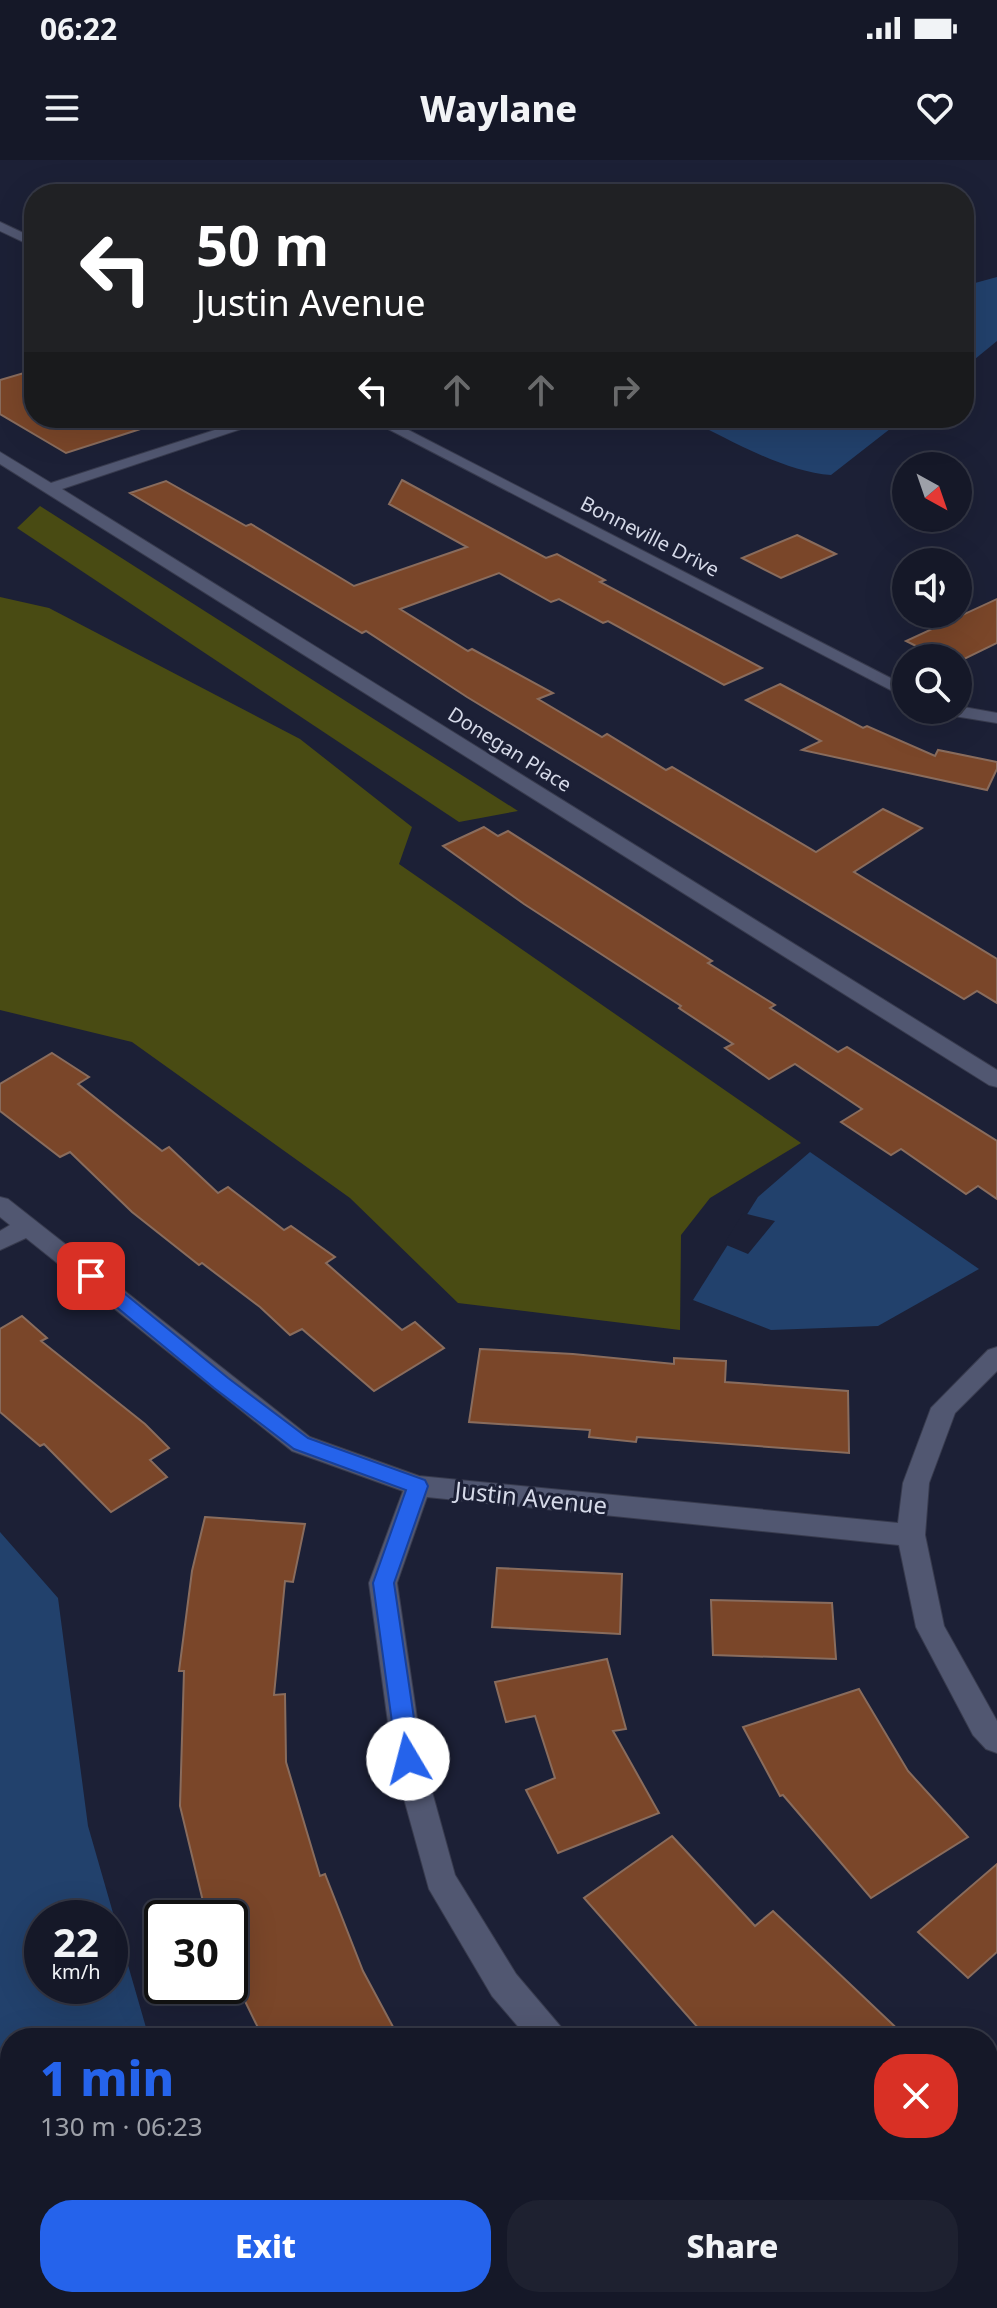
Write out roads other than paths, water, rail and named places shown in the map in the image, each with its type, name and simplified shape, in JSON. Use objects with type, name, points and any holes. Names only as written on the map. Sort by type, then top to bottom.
[{"type":"street","points":[[0,226],[24,238]]},
{"type":"street","points":[[50,488],[236,428]]},
{"type":"street","name":"Bonneville Drive","points":[[393,428],[892,686]]},
{"type":"street","name":"Donegan Place","points":[[0,457],[997,1080]]},
{"type":"street","points":[[972,714],[997,718]]},
{"type":"street","name":"Justin Avenue","points":[[0,1205],[301,1444],[418,1486],[911,1535]]},
{"type":"street","points":[[0,1242],[26,1227]]},
{"type":"street","points":[[997,1356],[944,1408],[916,1483],[911,1535],[930,1627],[983,1726],[997,1740]]},
{"type":"street","points":[[418,1486],[383,1583],[408,1759],[440,1879],[504,1985],[541,2028]]},
{"type":"water","points":[[997,277],[997,341],[974,360],[974,283]]},
{"type":"water","points":[[704,428],[891,428],[831,475],[794,468]]},
{"type":"water","points":[[810,1152],[979,1269],[878,1326],[771,1330],[693,1300],[758,1197]]},
{"type":"water","points":[[0,1532],[58,1598],[88,1826],[109,1900],[24,1900],[24,2004],[128,2004],[128,1965],[146,2028],[0,2028]]}]
